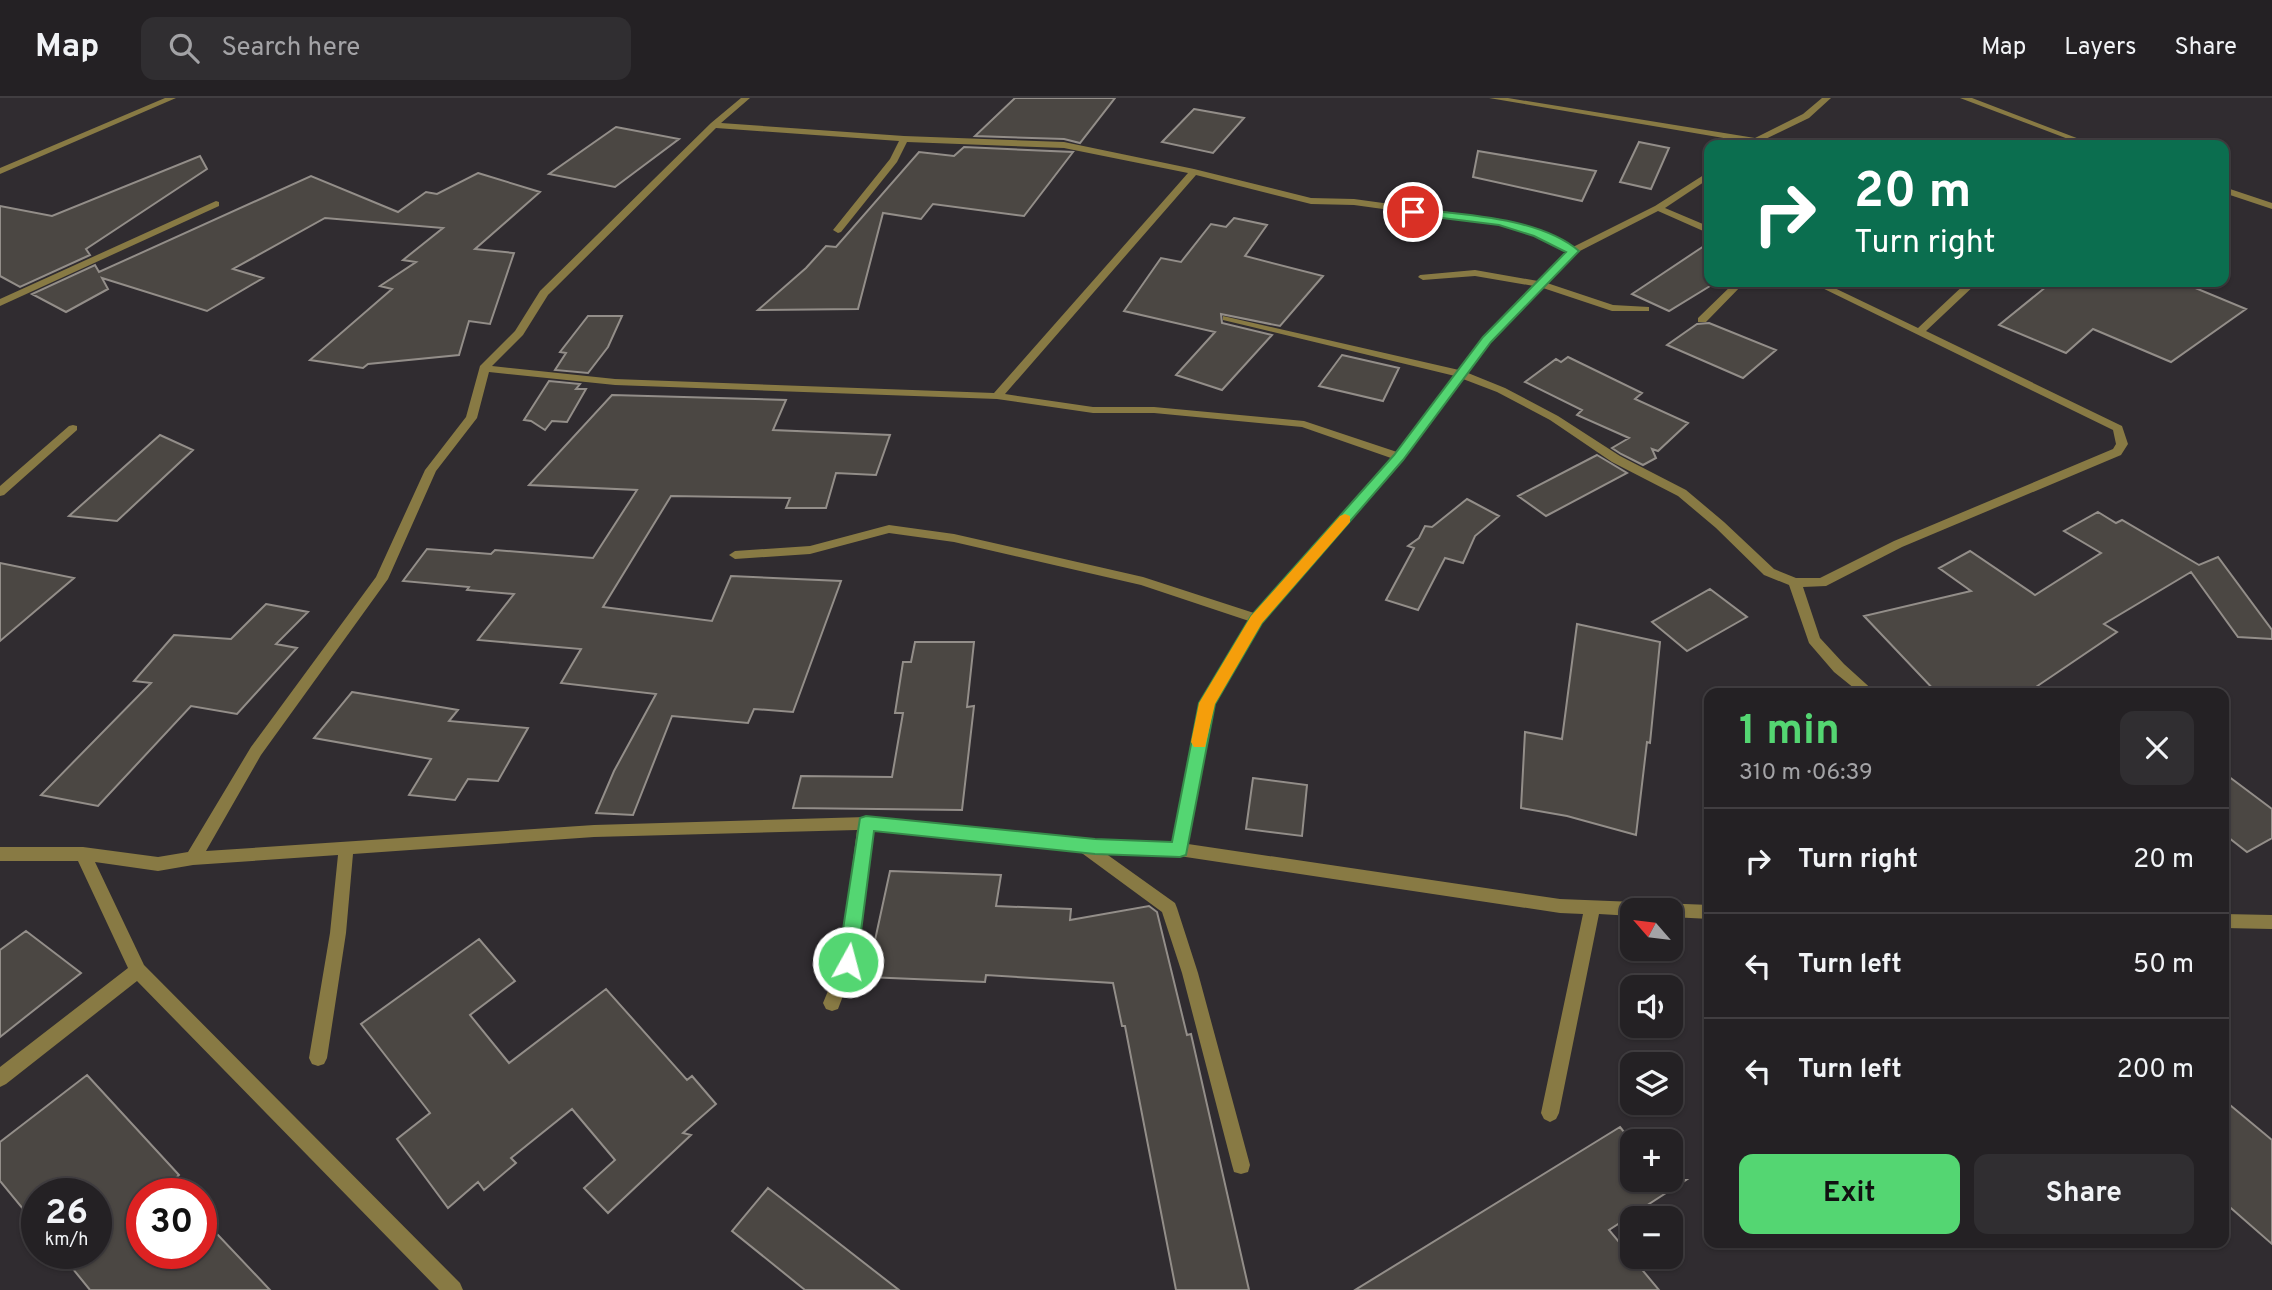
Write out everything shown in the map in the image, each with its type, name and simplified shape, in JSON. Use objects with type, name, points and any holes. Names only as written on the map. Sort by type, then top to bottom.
[{"type":"street","points":[[0,171],[172,98]]},
{"type":"street","points":[[193,858],[256,751],[382,579],[431,470],[471,418],[484,368],[519,333],[544,293],[714,125],[746,98]]},
{"type":"street","points":[[1493,98],[1734,140]]},
{"type":"street","points":[[1757,140],[1806,116],[1827,98]]},
{"type":"street","points":[[1964,98],[2077,140]]},
{"type":"street","points":[[714,125],[904,139],[1064,145],[1194,172],[1311,201],[1354,202],[1500,222],[1538,234],[1573,251]]},
{"type":"street","points":[[838,230],[894,159],[904,139]]},
{"type":"street","points":[[998,396],[1194,172]]},
{"type":"street","points":[[1180,849],[1207,703],[1256,620],[1399,457],[1502,323],[1573,251],[1658,208],[1704,178]]},
{"type":"street","points":[[2229,192],[2272,206]]},
{"type":"street","points":[[0,303],[216,204]]},
{"type":"street","points":[[1658,208],[1704,228]]},
{"type":"street","points":[[1423,277],[1475,273],[1541,284],[1612,308],[1645,309]]},
{"type":"street","points":[[1702,320],[1735,287]]},
{"type":"street","points":[[1227,318],[1461,374],[1526,402],[1616,459],[1682,493],[1769,572],[1795,582],[1821,583],[1898,544],[2117,452],[2122,444],[2118,428],[1825,287]]},
{"type":"street","points":[[1919,332],[1968,287]]},
{"type":"street","points":[[484,368],[615,382],[998,396],[1093,410],[1154,410],[1304,424],[1399,457]]},
{"type":"street","points":[[0,492],[73,428]]},
{"type":"street","points":[[735,555],[810,550],[889,529],[954,538],[1143,581],[1256,620]]},
{"type":"street","points":[[1795,582],[1814,640],[1839,668],[1863,688]]},
{"type":"street","points":[[832,1003],[848,962],[866,823]]},
{"type":"street","points":[[0,854],[83,854],[159,864],[193,858],[594,831],[866,823],[1083,845],[1180,849],[1560,906],[1620,908]]},
{"type":"street","points":[[1083,845],[1169,908],[1190,973],[1241,1165]]},
{"type":"street","points":[[318,1058],[338,933],[346,849]]},
{"type":"street","points":[[83,854],[138,970],[453,1290]]},
{"type":"street","points":[[1550,1113],[1592,907]]},
{"type":"street","points":[[1684,911],[1704,912]]},
{"type":"street","points":[[2229,921],[2272,922]]},
{"type":"street","points":[[0,1078],[138,970]]},
{"type":"building","points":[[1015,98],[1115,98],[1080,143],[1064,139],[975,136]]},
{"type":"building","points":[[1194,109],[1244,118],[1213,153],[1162,142]]},
{"type":"building","points":[[616,127],[679,139],[615,187],[549,174]]},
{"type":"building","points":[[1639,142],[1669,148],[1651,189],[1620,182]]},
{"type":"building","points":[[964,147],[1073,152],[1024,216],[933,204],[921,219],[883,213],[858,309],[758,310],[806,268],[826,246],[836,247],[919,152],[954,156]]},
{"type":"building","points":[[1478,151],[1596,171],[1582,201],[1473,177]]},
{"type":"building","points":[[200,156],[207,169],[86,249],[90,255],[20,287],[0,276],[0,206],[52,216]]},
{"type":"building","points":[[478,173],[540,192],[475,249],[514,253],[490,324],[469,321],[459,355],[368,364],[363,368],[310,360],[392,289],[380,286],[416,262],[403,260],[443,228],[325,218],[233,269],[263,278],[207,311],[102,278],[108,289],[66,312],[32,294],[95,265],[99,272],[311,176],[398,212],[426,192],[437,194]]},
{"type":"building","points":[[1234,218],[1267,225],[1245,256],[1323,276],[1280,326],[1221,314],[1222,323],[1272,335],[1222,390],[1176,375],[1215,332],[1124,311],[1161,258],[1181,262],[1211,224],[1226,227]]},
{"type":"building","points":[[1704,246],[1704,287],[1708,287],[1669,311],[1632,294]]},
{"type":"building","points":[[2046,287],[2193,287],[2246,309],[2171,362],[2093,329],[2066,353],[1999,325]]},
{"type":"building","points":[[588,316],[622,316],[608,347],[588,373],[555,370],[566,353],[560,352]]},
{"type":"building","points":[[1709,323],[1776,350],[1743,378],[1667,345],[1697,324]]},
{"type":"building","points":[[1342,355],[1399,368],[1383,401],[1319,386]]},
{"type":"building","points":[[1568,357],[1642,393],[1635,399],[1688,423],[1658,451],[1652,449],[1656,458],[1643,465],[1621,454],[1612,448],[1629,438],[1577,415],[1582,410],[1525,382],[1556,359],[1561,362]]},
{"type":"building","points":[[549,381],[580,384],[576,389],[586,389],[567,422],[552,421],[545,430],[531,421],[524,420]]},
{"type":"building","points":[[612,395],[786,400],[773,430],[890,435],[876,475],[836,473],[826,508],[786,508],[790,498],[671,496],[603,607],[712,621],[731,576],[841,581],[793,712],[754,709],[748,723],[672,716],[633,815],[596,813],[614,771],[656,694],[561,683],[581,649],[478,640],[514,594],[403,581],[427,549],[491,554],[495,550],[593,558],[637,490],[529,485]]},
{"type":"building","points":[[160,435],[193,450],[117,521],[69,516]]},
{"type":"building","points":[[1597,455],[1627,473],[1546,516],[1518,496]]},
{"type":"building","points":[[1467,499],[1499,516],[1475,536],[1463,563],[1445,558],[1418,610],[1386,600],[1414,548],[1408,546],[1419,538],[1425,526],[1432,527]]},
{"type":"building","points":[[2098,512],[2116,523],[2122,520],[2199,565],[2218,557],[2272,630],[2272,639],[2238,637],[2191,572],[2104,624],[2117,632],[2034,688],[1932,688],[1864,616],[1971,591],[1939,568],[1970,551],[2035,595],[2101,553],[2064,531]]},
{"type":"building","points":[[0,563],[74,578],[0,641]]},
{"type":"building","points":[[1710,589],[1747,617],[1687,651],[1652,622]]},
{"type":"building","points":[[266,604],[308,612],[276,644],[297,648],[237,714],[191,706],[98,806],[41,795],[151,683],[134,681],[174,635],[231,639]]},
{"type":"building","points":[[1577,624],[1660,642],[1650,743],[1647,742],[1636,835],[1567,816],[1521,808],[1525,732],[1562,739]]},
{"type":"building","points":[[915,642],[974,642],[967,707],[974,706],[962,810],[793,808],[801,776],[892,777],[903,713],[895,713],[903,662],[911,662]]},
{"type":"building","points":[[352,692],[458,710],[449,721],[528,728],[498,781],[468,779],[455,800],[409,795],[431,759],[314,738]]},
{"type":"building","points":[[2229,777],[2272,809],[2272,838],[2247,852],[2229,838]]},
{"type":"building","points":[[1253,778],[1307,785],[1302,836],[1246,829]]},
{"type":"building","points":[[890,871],[1001,875],[996,906],[1071,909],[1070,920],[1149,906],[1157,912],[1187,1035],[1191,1034],[1249,1290],[1176,1290],[1125,1026],[1122,1026],[1113,983],[986,975],[985,982],[867,977]]},
{"type":"building","points":[[26,931],[81,973],[0,1037],[0,950]]},
{"type":"building","points":[[479,939],[515,981],[470,1015],[509,1063],[606,989],[687,1080],[692,1076],[716,1104],[683,1133],[691,1135],[608,1213],[584,1188],[615,1160],[572,1109],[511,1158],[516,1163],[484,1190],[478,1182],[448,1208],[397,1139],[430,1113],[361,1024]]},
{"type":"building","points":[[87,1075],[179,1175],[176,1178],[126,1178],[126,1269],[217,1269],[217,1234],[270,1290],[90,1290],[73,1269],[112,1269],[112,1178],[21,1178],[21,1207],[0,1181],[0,1142]]},
{"type":"building","points":[[2229,1104],[2272,1140],[2272,1244],[2229,1206]]},
{"type":"building","points":[[1620,1127],[1620,1192],[1668,1192],[1646,1206],[1620,1206],[1620,1223],[1609,1230],[1620,1243],[1620,1269],[1642,1269],[1659,1290],[1355,1290]]},
{"type":"building","points":[[768,1188],[899,1290],[805,1290],[732,1231]]},
{"type":"slow traffic","points":[[1200,742],[1207,703],[1256,620],[1345,519]]},
{"type":"route","points":[[848,962],[866,823],[1095,846],[1180,849],[1207,703],[1256,620],[1399,457],[1487,340],[1573,251],[1538,234],[1500,222],[1413,212]]}]
